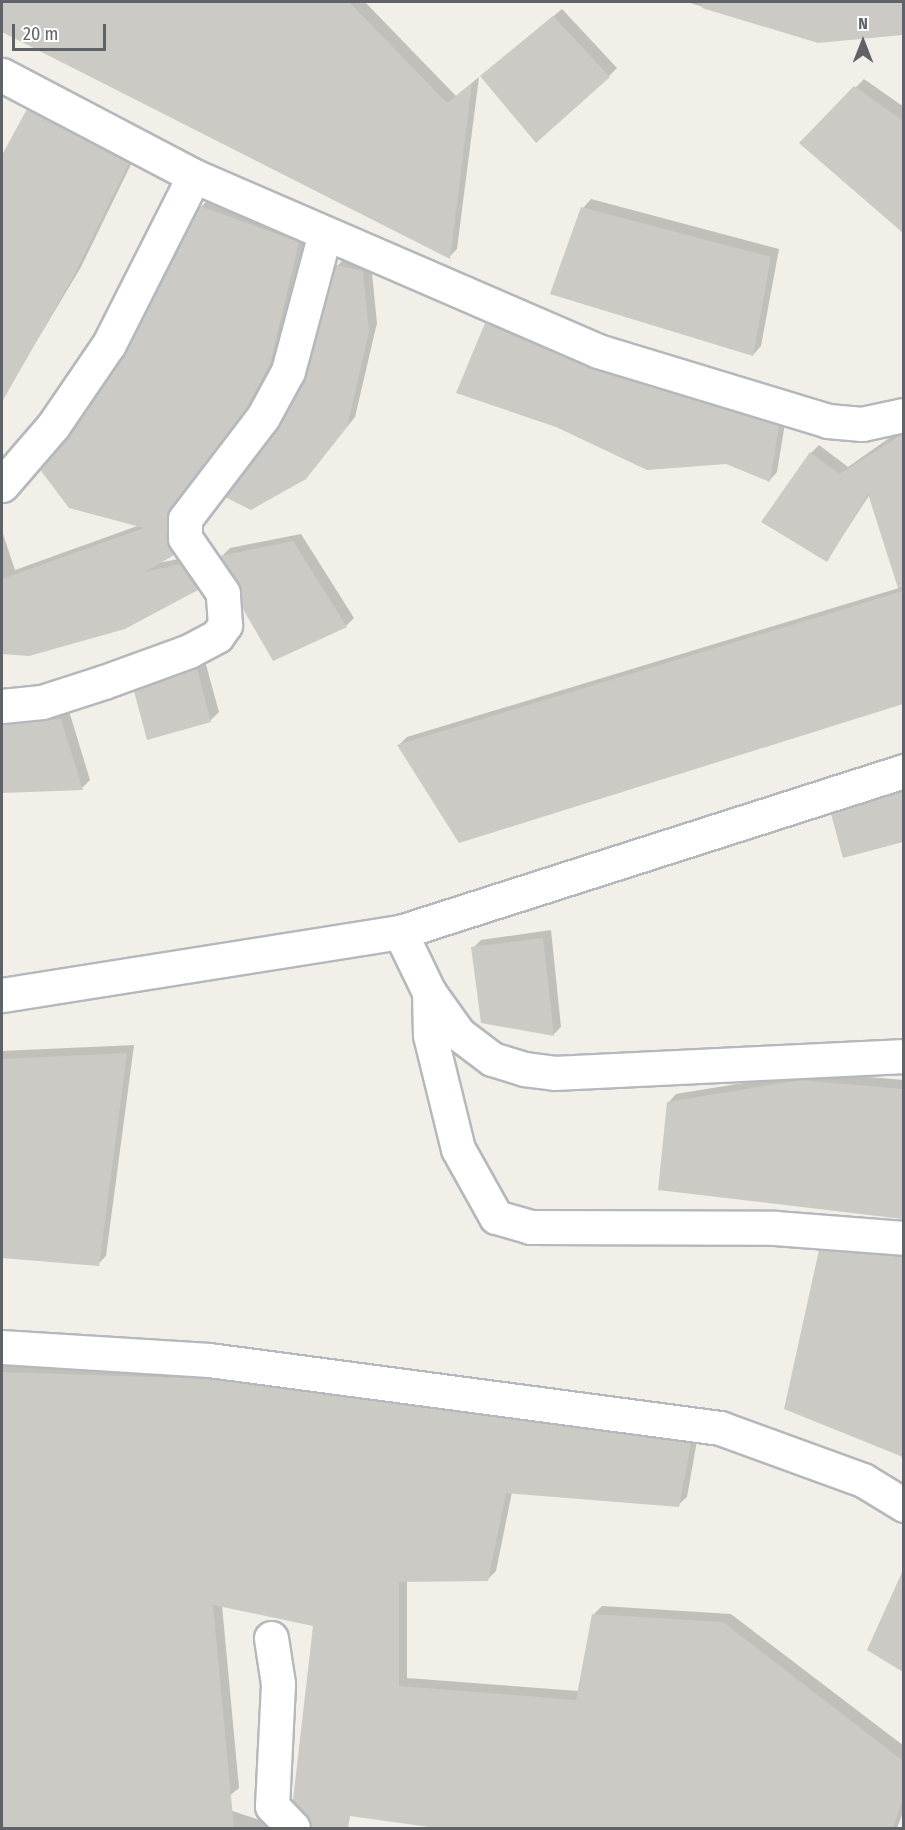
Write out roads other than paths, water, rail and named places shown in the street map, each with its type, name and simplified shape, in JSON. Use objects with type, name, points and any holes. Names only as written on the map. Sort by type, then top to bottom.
[{"type":"street","points":[[2,75],[194,176],[324,237],[598,351],[767,406],[862,424],[903,415]]},
{"type":"street","points":[[2,485],[53,426],[109,344],[194,176]]},
{"type":"street","points":[[2,706],[42,702],[104,682],[189,651],[217,636],[225,625],[223,593],[185,538],[184,519],[263,417],[288,371],[324,237]]},
{"type":"street","points":[[2,995],[400,932],[903,771]]},
{"type":"street","points":[[400,932],[429,992],[459,1034],[492,1059],[555,1073],[903,1056]]},
{"type":"street","points":[[429,992],[430,1035],[458,1149],[496,1217],[530,1227],[775,1228],[903,1238]]},
{"type":"street","points":[[2,1347],[209,1359],[720,1428],[863,1480],[903,1505]]},
{"type":"street","points":[[271,1638],[278,1684],[272,1806],[293,1828]]}]
